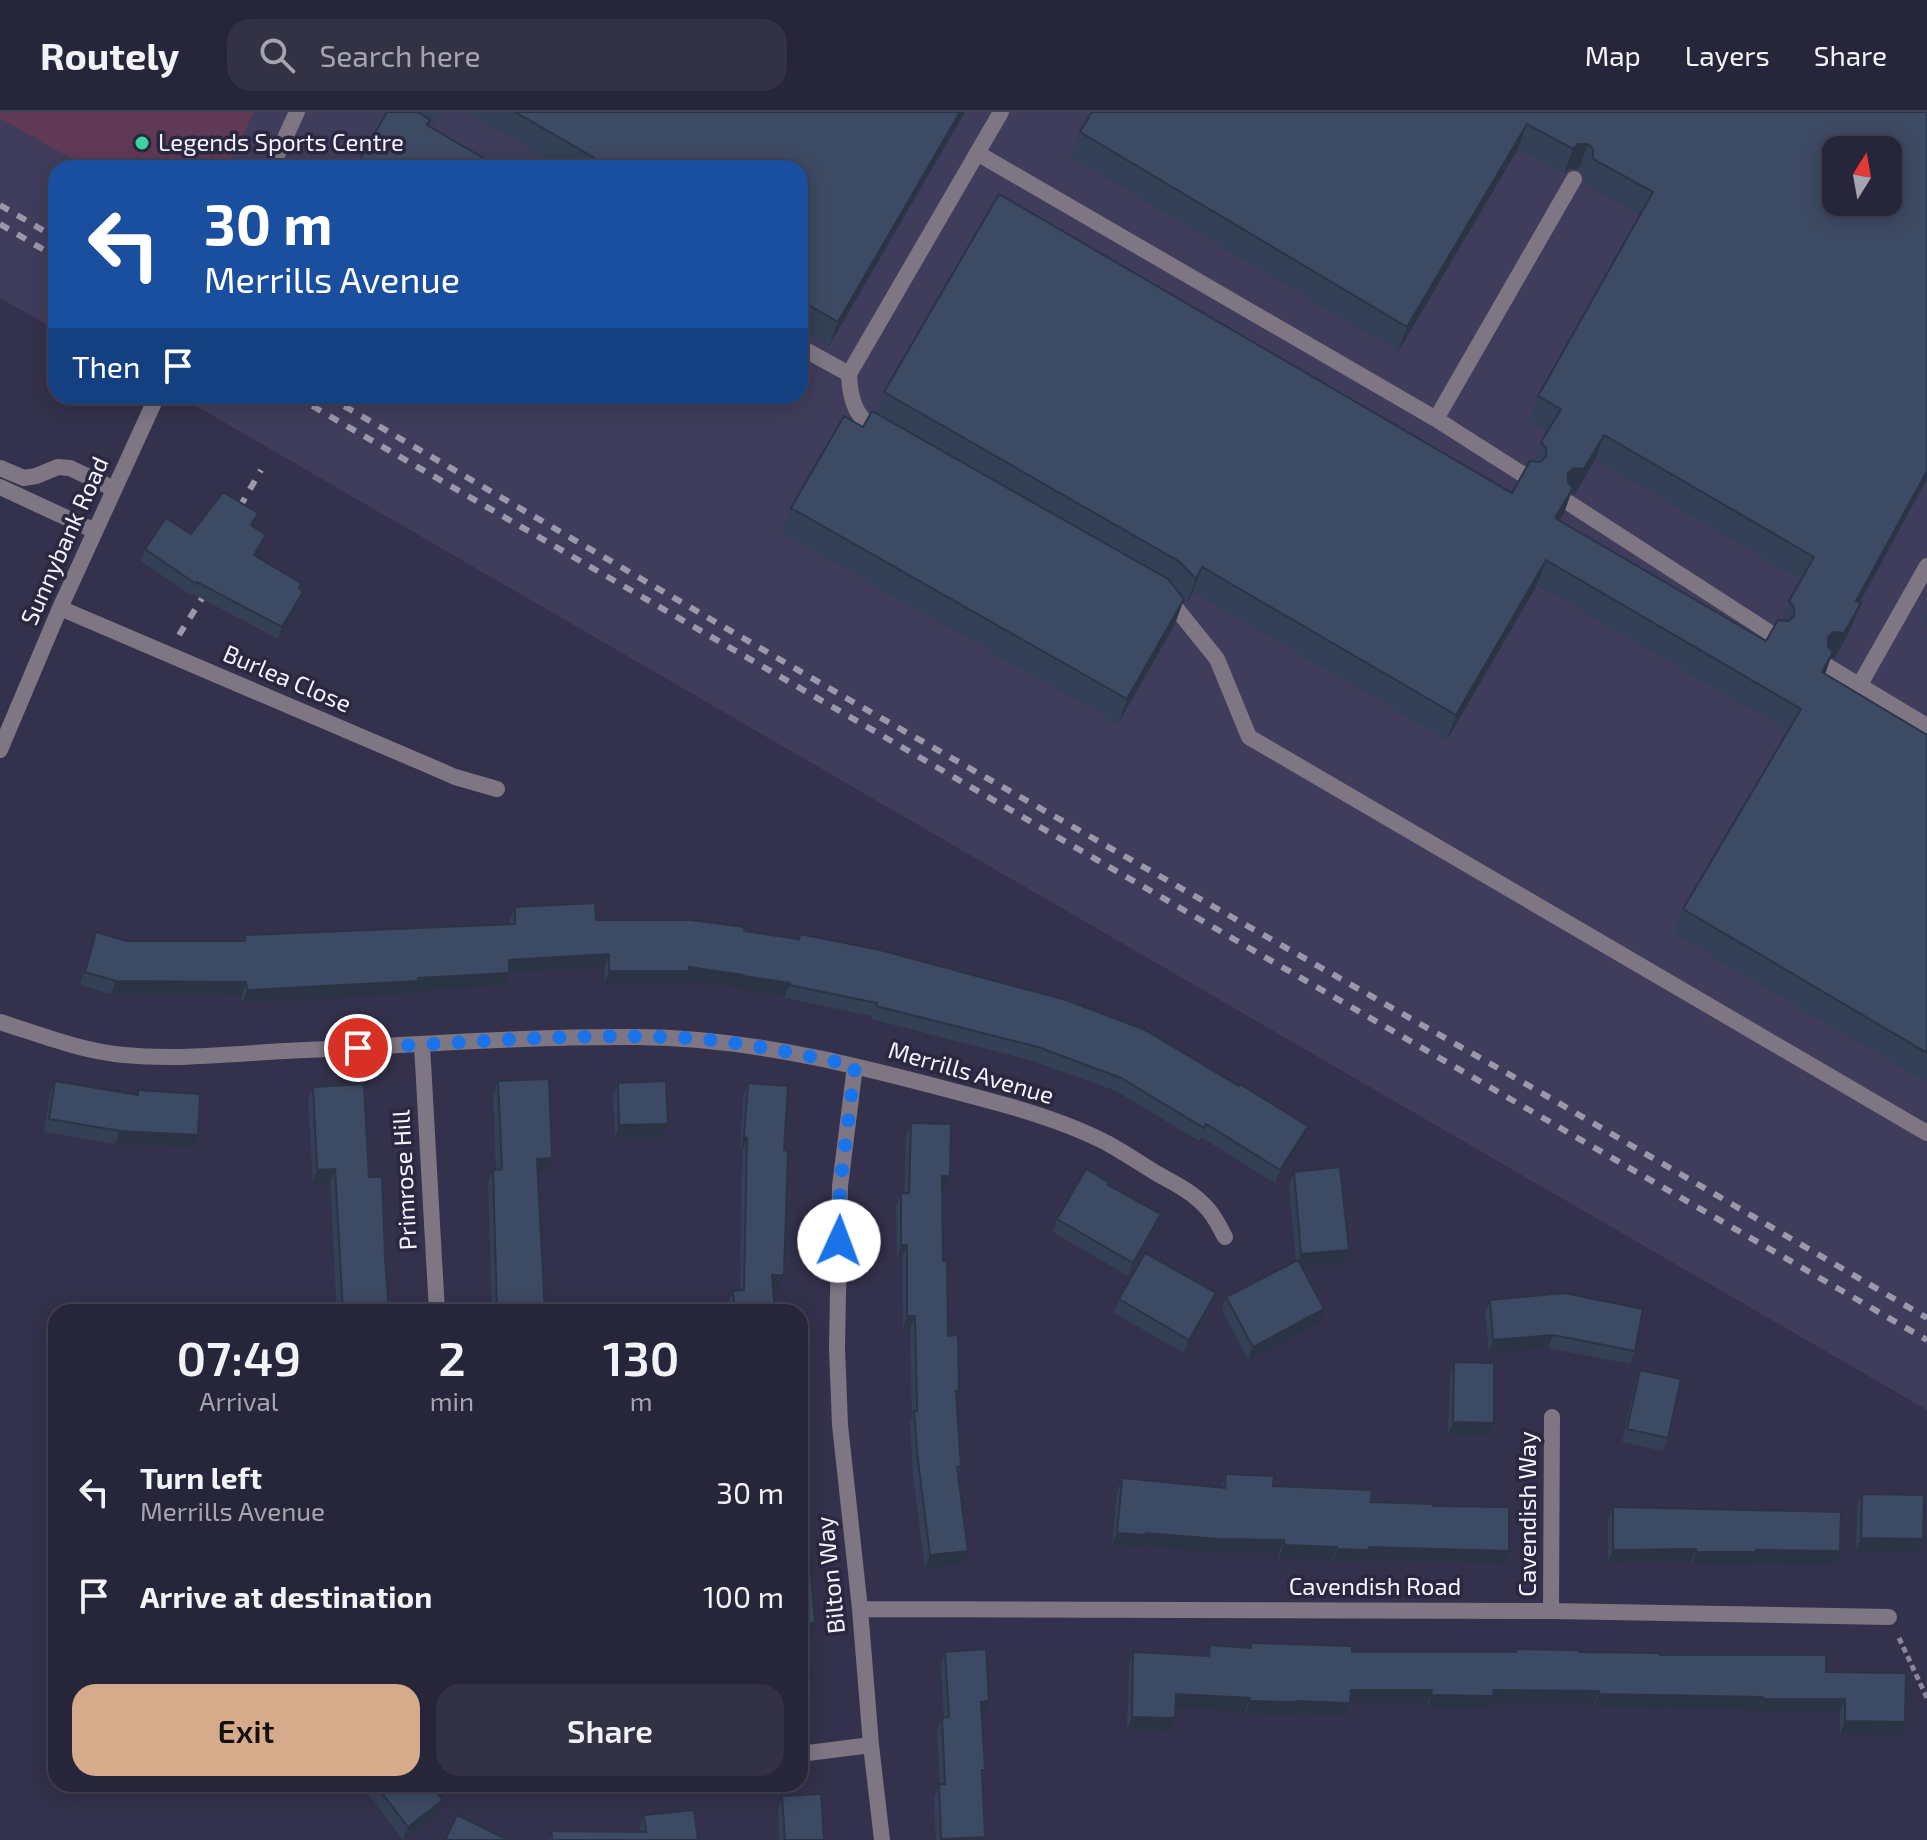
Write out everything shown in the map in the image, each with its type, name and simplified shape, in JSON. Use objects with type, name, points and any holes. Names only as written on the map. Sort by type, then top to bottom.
[{"type":"street","points":[[275,160],[297,112]]},
{"type":"street","points":[[895,442],[868,427],[850,398],[849,374],[1001,112]]},
{"type":"street","points":[[977,153],[1436,419],[1527,477]]},
{"type":"street","points":[[1436,419],[1574,179]]},
{"type":"street","points":[[808,351],[849,374]]},
{"type":"street","name":"Sunnybank Road","points":[[0,750],[60,608],[153,404]]},
{"type":"street","points":[[0,468],[24,478],[58,467],[70,468],[114,489]]},
{"type":"street","points":[[0,487],[95,531]]},
{"type":"street","points":[[1569,503],[1775,636]]},
{"type":"street","points":[[1859,686],[1927,566]]},
{"type":"street","points":[[1153,588],[1166,596],[1217,659],[1249,737],[1927,1133]]},
{"type":"street","name":"Burlea Close","points":[[60,608],[455,777],[497,789]]},
{"type":"street","points":[[1829,667],[1927,726]]},
{"type":"street","name":"Merrills Avenue","points":[[0,1022],[96,1051],[155,1057],[511,1038],[688,1038],[790,1052],[1037,1114],[1075,1128],[1107,1143],[1202,1202],[1225,1237]]},
{"type":"street","name":"Primrose Hill","points":[[422,1045],[437,1304]]},
{"type":"street","name":"Bilton Way","points":[[855,1066],[840,1186],[837,1348],[840,1425],[882,1840]]},
{"type":"street","name":"Cavendish Way","points":[[1551,1611],[1552,1417]]},
{"type":"street","name":"Cavendish Road","points":[[860,1609],[1551,1611],[1889,1617]]},
{"type":"street","points":[[808,1753],[871,1745]]},
{"type":"path","points":[[1889,1617],[1927,1698]]},
{"type":"shaded area","points":[[0,112],[1927,112],[1927,1410],[193,404],[808,404],[808,160],[48,160],[48,325],[0,298]]},
{"type":"shaded area","name":"Legends Sports Centre","points":[[0,112],[254,112],[231,160],[74,160],[0,118]]},
{"type":"building","points":[[387,112],[418,112],[430,120],[427,125],[486,160],[360,160]]},
{"type":"building","points":[[515,112],[960,112],[838,322],[808,305],[808,160],[598,160]]},
{"type":"building","points":[[1092,112],[1927,112],[1927,471],[1856,601],[1861,603],[1844,633],[1833,632],[1828,637],[1828,647],[1833,652],[1822,672],[1927,735],[1927,1053],[1683,909],[1801,709],[1546,560],[1456,715],[1202,567],[1196,579],[1180,562],[884,392],[999,194],[1512,493],[1530,461],[1540,462],[1546,457],[1546,448],[1541,442],[1561,409],[1538,396],[1653,192],[1593,159],[1593,149],[1588,144],[1578,144],[1573,149],[1527,124],[1407,327],[1080,132]],"holes":[[[1604,435],[1814,557],[1789,601],[1794,607],[1794,616],[1788,621],[1778,620],[1766,641],[1555,518],[1573,488],[1568,482],[1568,473],[1574,468],[1584,469]]]},
{"type":"building","points":[[872,411],[1168,579],[1184,599],[1127,699],[791,508],[844,416],[863,427]]},
{"type":"building","points":[[223,492],[258,513],[251,525],[266,535],[254,555],[301,583],[299,588],[303,592],[282,627],[196,584],[145,549],[166,518],[191,534]]},
{"type":"building","points":[[595,903],[596,920],[690,920],[745,927],[744,931],[799,939],[800,934],[880,950],[1066,1000],[1145,1030],[1308,1126],[1280,1170],[1206,1124],[1204,1128],[1121,1078],[1038,1047],[790,983],[689,967],[689,971],[609,971],[609,954],[509,960],[509,973],[247,990],[246,982],[116,981],[85,972],[96,932],[126,941],[245,941],[245,935],[515,924],[515,907]]},
{"type":"building","points":[[549,1079],[552,1158],[537,1159],[545,1304],[497,1304],[493,1170],[502,1169],[498,1081]]},
{"type":"building","points":[[55,1081],[138,1095],[138,1090],[200,1094],[198,1135],[120,1131],[49,1119]]},
{"type":"building","points":[[666,1081],[668,1124],[619,1125],[618,1083]]},
{"type":"building","points":[[748,1083],[788,1086],[784,1150],[788,1151],[784,1275],[772,1275],[774,1304],[734,1304],[733,1291],[744,1290],[747,1138],[744,1137]]},
{"type":"building","points":[[364,1084],[369,1177],[382,1177],[388,1304],[343,1304],[335,1169],[317,1170],[313,1087]]},
{"type":"building","points":[[911,1123],[951,1124],[950,1176],[942,1176],[943,1261],[947,1261],[948,1336],[958,1335],[959,1391],[956,1391],[961,1467],[957,1467],[968,1551],[930,1555],[914,1411],[917,1411],[915,1316],[907,1316],[907,1245],[901,1245],[901,1193],[909,1193]]},
{"type":"building","points":[[1340,1167],[1349,1250],[1301,1254],[1294,1172]]},
{"type":"building","points":[[1086,1169],[1110,1183],[1108,1185],[1161,1214],[1133,1263],[1057,1219]]},
{"type":"building","points":[[1145,1253],[1216,1293],[1189,1340],[1119,1299]]},
{"type":"building","points":[[1298,1260],[1324,1309],[1253,1347],[1226,1297]]},
{"type":"building","points":[[1564,1293],[1643,1309],[1635,1351],[1553,1335],[1493,1340],[1490,1300]]},
{"type":"building","points":[[1454,1362],[1494,1363],[1494,1423],[1453,1422]]},
{"type":"building","points":[[1640,1370],[1681,1379],[1668,1438],[1627,1429]]},
{"type":"building","points":[[1226,1474],[1274,1476],[1273,1486],[1372,1490],[1371,1502],[1509,1507],[1509,1551],[1337,1549],[1284,1545],[1284,1540],[1117,1533],[1122,1478],[1225,1488]]},
{"type":"building","points":[[1862,1494],[1924,1495],[1923,1539],[1861,1538]]},
{"type":"building","points":[[1613,1507],[1841,1512],[1840,1551],[1613,1550]]},
{"type":"building","points":[[808,1536],[815,1623],[808,1624]]},
{"type":"building","points":[[1251,1643],[1352,1646],[1352,1652],[1516,1652],[1516,1649],[1660,1655],[1826,1655],[1826,1672],[1906,1673],[1905,1722],[1845,1721],[1845,1699],[1494,1690],[1493,1696],[1431,1695],[1432,1690],[1351,1690],[1350,1703],[1250,1701],[1250,1698],[1176,1694],[1175,1718],[1132,1717],[1133,1652],[1209,1656],[1210,1645],[1251,1648]]},
{"type":"building","points":[[986,1649],[989,1701],[981,1702],[985,1837],[941,1839],[939,1784],[945,1784],[942,1718],[949,1717],[945,1652]]},
{"type":"building","points":[[808,1653],[812,1691],[808,1691]]},
{"type":"building","points":[[381,1792],[436,1792],[443,1800],[408,1827]]},
{"type":"building","points":[[821,1794],[824,1840],[785,1840],[782,1796]]},
{"type":"building","points":[[694,1810],[698,1840],[552,1840],[552,1831],[646,1832],[644,1815]]},
{"type":"building","points":[[457,1815],[508,1840],[445,1840]]},
{"type":"railway","points":[[0,205],[48,233]]},
{"type":"railway","points":[[0,224],[48,252]]},
{"type":"railway","points":[[309,404],[1927,1340]]},
{"type":"railway","points":[[341,404],[853,702],[1526,1084],[1927,1318]]},
{"type":"railway","points":[[230,524],[261,470]]},
{"type":"railway","points":[[179,635],[213,581]]},
{"type":"place","name":"Legends Sports Centre","points":[[142,143]]},
{"type":"route","points":[[358,1048],[511,1038],[688,1038],[790,1052],[855,1066],[840,1186],[839,1241]]}]
